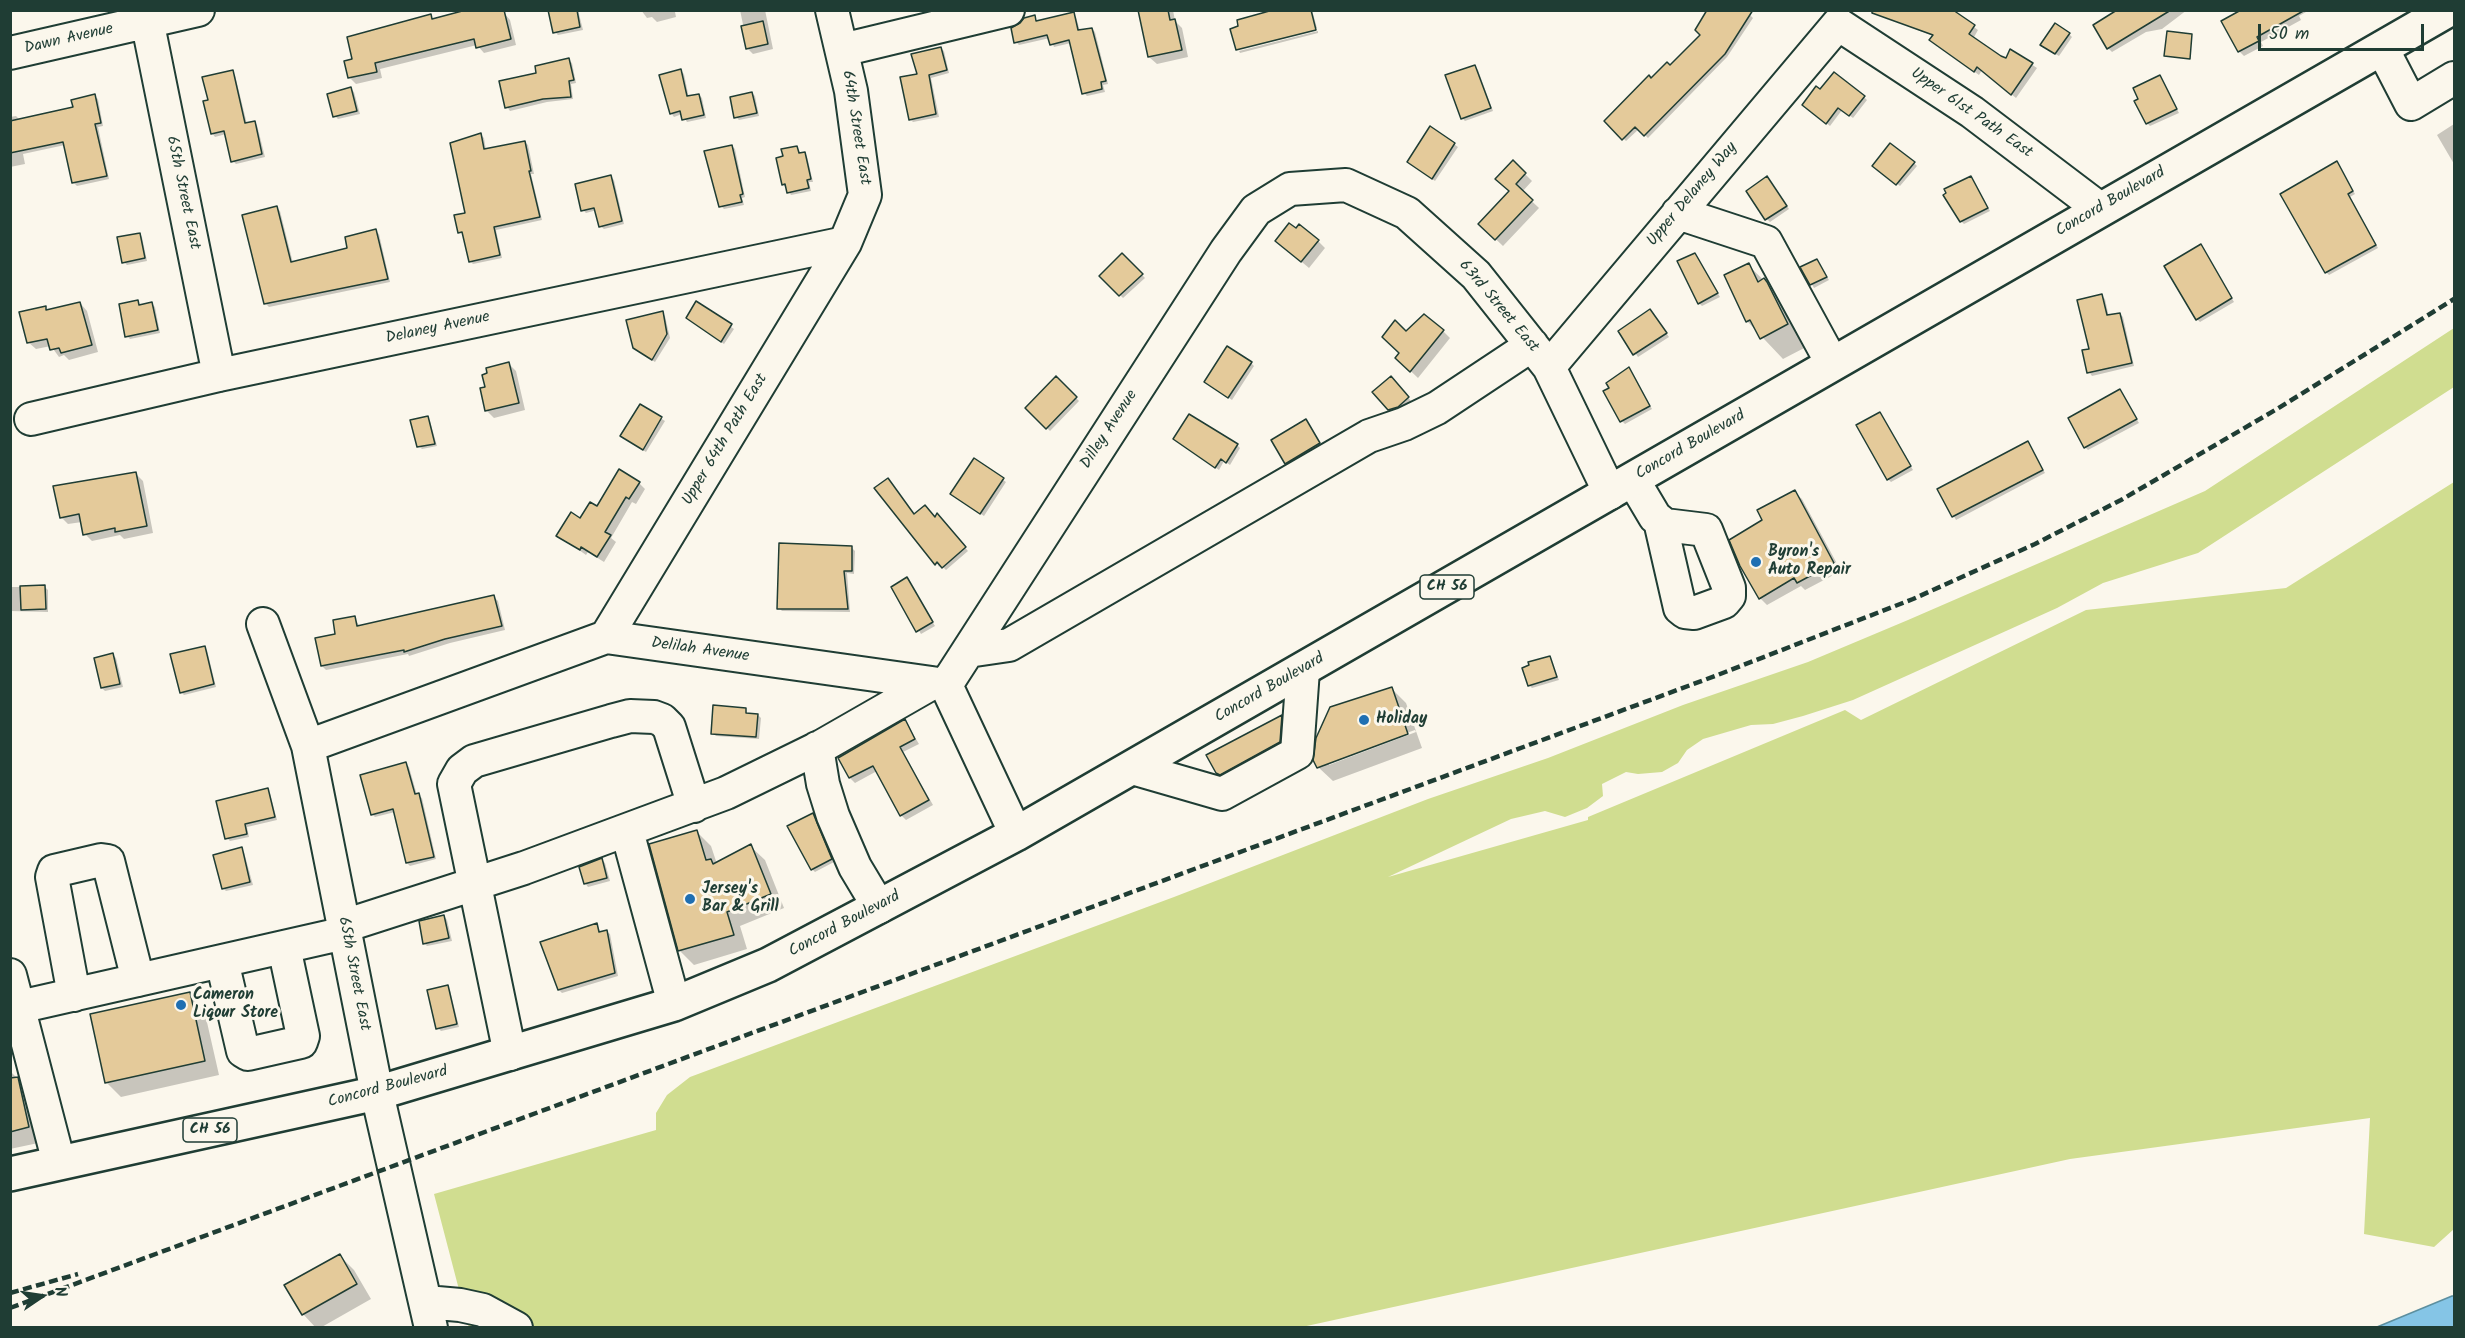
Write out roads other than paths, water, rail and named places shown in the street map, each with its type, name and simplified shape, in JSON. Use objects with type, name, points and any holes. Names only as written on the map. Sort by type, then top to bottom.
[{"type":"main road","name":"Concord Boulevard","points":[[10,1174],[377,1093],[674,1004],[768,965],[1016,834],[2448,10]]},
{"type":"street","name":"Dawn Avenue","points":[[10,53],[146,16],[198,10]]},
{"type":"street","name":"64th Street East","points":[[832,10],[851,91],[865,195],[845,243]]},
{"type":"street","points":[[842,50],[1008,10]]},
{"type":"street","name":"65th Street East","points":[[146,16],[219,375]]},
{"type":"street","name":"Upper 61st Path East","points":[[1838,17],[1972,112],[2100,209]]},
{"type":"street","name":"Upper Delaney Way","points":[[968,651],[1009,645],[1369,436],[1404,424],[1540,356],[1678,213],[1838,17]]},
{"type":"street","points":[[2382,48],[2411,104],[2454,78]]},
{"type":"street","name":"63rd Street East","points":[[1290,189],[1346,185],[1407,213],[1476,275],[1540,356],[1622,486],[1660,521]]},
{"type":"street","name":"Dilley Avenue","points":[[939,684],[968,651],[1226,251],[1256,210],[1290,189]]},
{"type":"street","points":[[1678,213],[1766,242],[1832,363]]},
{"type":"street","name":"Delaney Avenue","points":[[31,419],[219,375],[845,243]]},
{"type":"street","name":"Upper 64th Path East","points":[[606,638],[845,243]]},
{"type":"street","name":"65th Street East","points":[[263,624],[308,746],[377,1093],[429,1315]]},
{"type":"street","name":"Delilah Avenue","points":[[308,746],[606,638],[939,684]]},
{"type":"street","points":[[1132,768],[1222,794],[1297,753],[1303,670]]},
{"type":"street","points":[[19,1007],[284,947],[344,930],[627,831],[726,793],[939,684],[1016,834]]},
{"type":"street","points":[[510,1054],[454,784],[462,770],[474,761],[630,716],[654,717],[662,720],[669,728],[694,806]]},
{"type":"street","points":[[817,748],[823,784],[837,825],[855,867],[879,907]]},
{"type":"street","points":[[627,831],[674,1004]]},
{"type":"street","points":[[74,995],[52,877],[54,871],[101,860],[108,861],[138,980]]},
{"type":"street","points":[[222,961],[243,1051],[248,1054],[301,1042],[303,1036],[284,947]]},
{"type":"street","points":[[10,975],[59,1163]]},
{"type":"street","points":[[429,1315],[460,1305],[483,1310],[516,1328]]},
{"type":"water","points":[[2454,1296],[2454,1327],[2377,1327]]},
{"type":"railway","points":[[10,1308],[1715,676],[1913,599],[2035,544],[2121,500],[2277,409],[2454,299]]},
{"type":"railway","points":[[10,1293],[78,1274]]},
{"type":"place","name":"Byron's Auto Repair","points":[[1756,562]]},
{"type":"place","name":"Holiday","points":[[1364,720]]},
{"type":"place","name":"Jersey's Bar & Grill","points":[[690,899]]},
{"type":"place","name":"Cameron Liqour Store","points":[[181,1005]]}]
